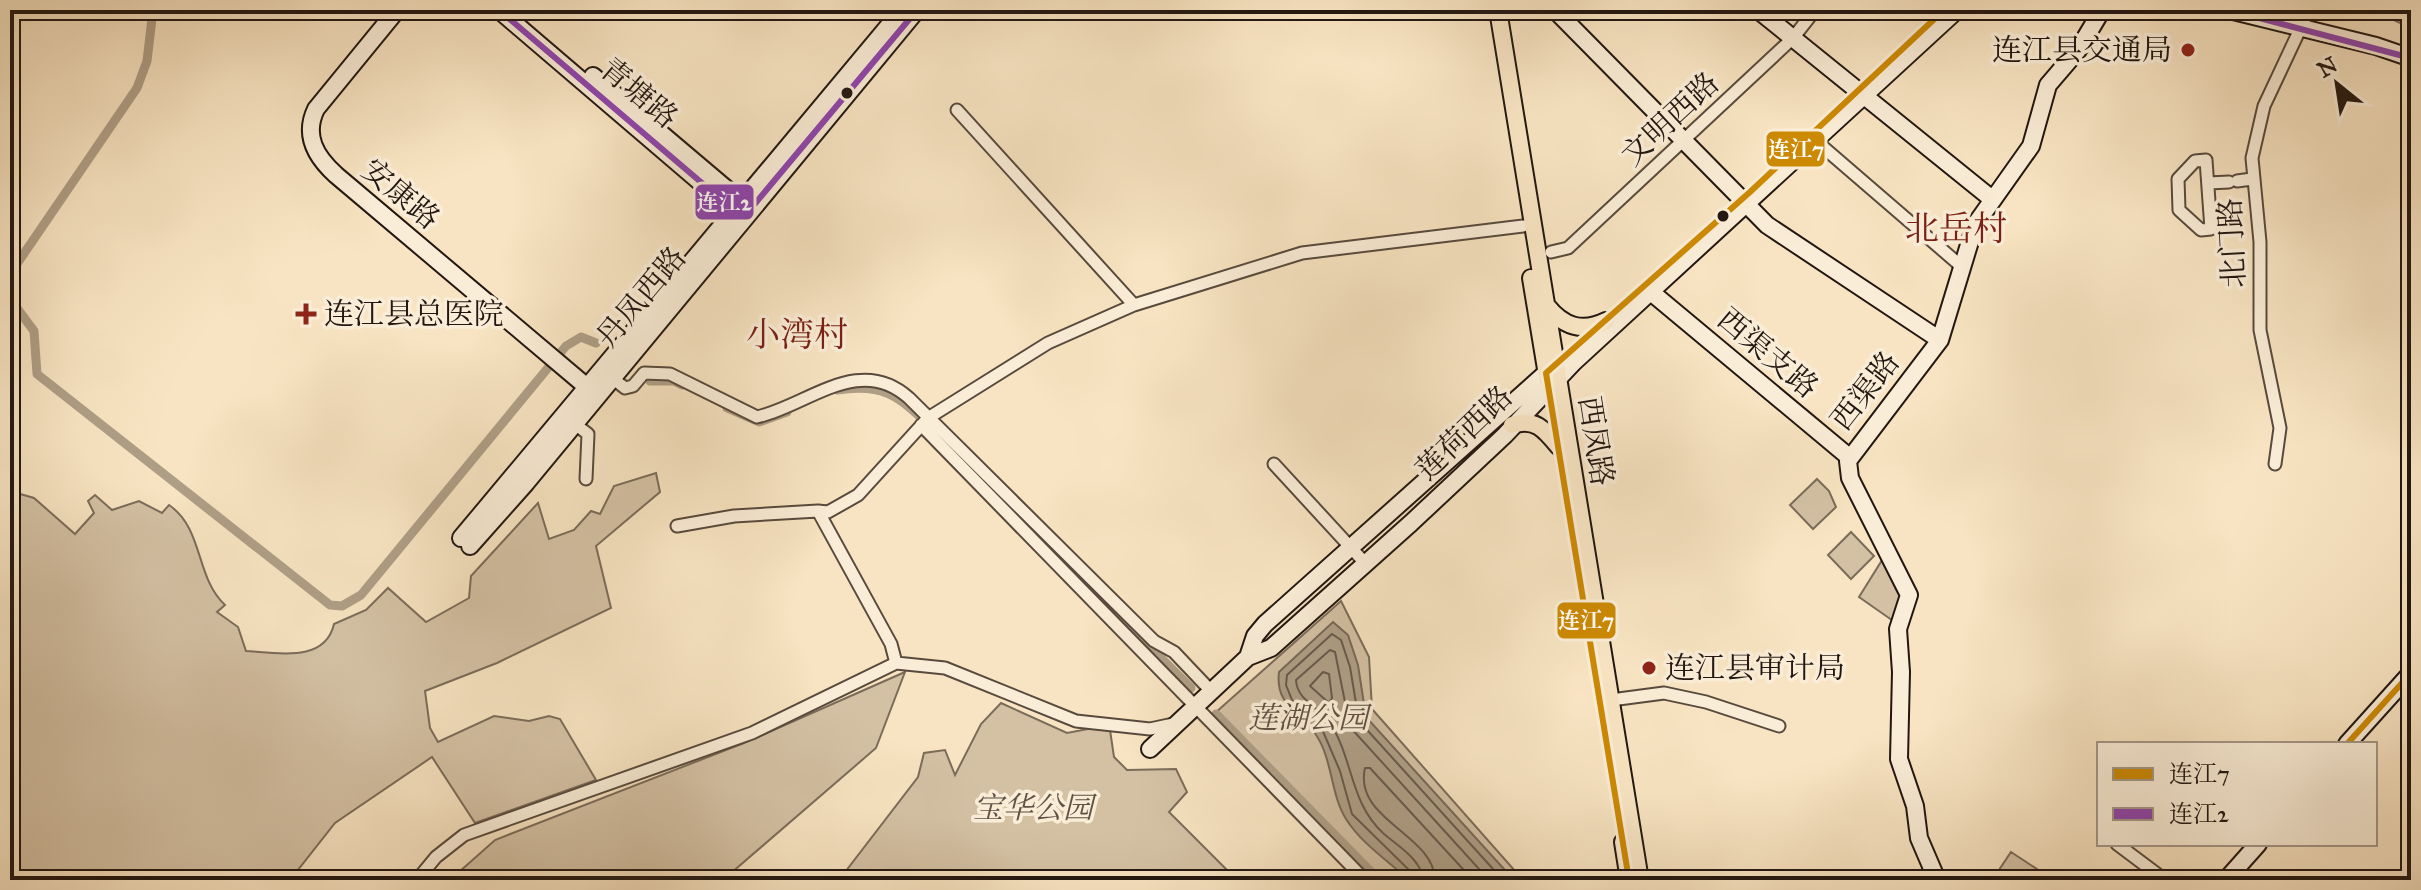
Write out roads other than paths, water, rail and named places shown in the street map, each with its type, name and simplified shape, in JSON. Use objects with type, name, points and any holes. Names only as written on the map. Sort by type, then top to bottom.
[{"type":"main road","name":"安康路","points":[[397,10],[316,109],[310,128],[315,150],[336,175],[587,387]]},
{"type":"main road","name":"青塘路","points":[[499,10],[742,210]]},
{"type":"main road","name":"青塘路","points":[[515,10],[742,210]]},
{"type":"main road","name":"丹凤西路","points":[[902,10],[742,210],[575,424],[465,542],[587,387],[742,210],[917,10]]},
{"type":"main road","name":"西凤路","points":[[1488,10],[1523,226],[1611,700],[1640,880]]},
{"type":"main road","name":"西凤路","points":[[1498,10],[1547,306],[1559,447],[1629,880]]},
{"type":"main road","points":[[1555,10],[1774,231],[1940,340]]},
{"type":"main road","points":[[1758,10],[1992,199]]},
{"type":"main road","name":"莲荷西路","points":[[1552,376],[1651,292],[1944,10]]},
{"type":"main road","name":"莲荷西路","points":[[1248,657],[1257,632],[1351,548],[1506,419],[1606,321],[1816,141],[1860,94],[1957,10]]},
{"type":"main road","name":"西渠路","points":[[1937,880],[1919,838],[1915,806],[1899,759],[1901,672],[1897,635],[1909,601],[1908,590],[1850,478],[1849,457],[1940,340],[1971,233],[2031,146],[2048,85],[2078,50],[2102,10]]},
{"type":"main road","points":[[2229,10],[2411,58]]},
{"type":"main road","name":"西渠支路","points":[[1651,292],[1849,457]]},
{"type":"main road","points":[[1547,306],[1561,320],[1577,327],[1594,327],[1606,321]]},
{"type":"main road","points":[[1506,419],[1537,424],[1559,447]]},
{"type":"main road","name":"莲荷西路","points":[[1150,749],[1248,657],[1271,648],[1505,435],[1506,419]]},
{"type":"main road","points":[[2349,742],[2411,673]]},
{"type":"main road","points":[[2226,880],[2256,846]]},
{"type":"street","name":"文明西路","points":[[1551,252],[1568,248],[1793,38],[1815,10]]},
{"type":"street","name":"北门路","points":[[2275,464],[2280,428],[2260,330],[2260,242],[2252,158],[2264,106],[2309,10]]},
{"type":"street","points":[[957,110],[1134,305]]},
{"type":"street","points":[[1816,141],[1961,266]]},
{"type":"street","points":[[2206,160],[2208,183],[2211,229],[2201,230],[2179,210],[2178,179],[2195,161],[2206,160]]},
{"type":"street","points":[[2208,183],[2252,179]]},
{"type":"street","points":[[677,526],[734,516],[828,512],[858,495],[925,421],[1048,343],[1134,305],[1302,253],[1523,226]]},
{"type":"street","points":[[611,377],[625,388],[633,386],[644,373],[665,372],[757,417],[823,387],[849,381],[872,382],[899,391],[1185,692],[1194,708],[1365,880]]},
{"type":"street","points":[[925,421],[1154,641],[1176,654],[1211,691]]},
{"type":"street","points":[[575,424],[588,434],[586,479]]},
{"type":"street","points":[[1274,464],[1365,563]]},
{"type":"street","points":[[818,511],[891,644],[896,663]]},
{"type":"street","points":[[417,880],[436,857],[464,835],[752,733],[896,663],[945,668],[1076,721],[1150,729],[1178,723]]},
{"type":"street","points":[[1611,700],[1664,693],[1706,702],[1779,726]]},
{"type":"street","points":[[2120,846],[2165,880]]},
{"type":"water","name":"莲湖公园","points":[[1333,622],[1348,635],[1358,665],[1366,717],[1514,880],[1409,880],[1352,828],[1341,809],[1320,742],[1284,699],[1279,683],[1279,672]]},
{"type":"waterway","points":[[10,274],[137,88],[147,61],[153,10]]},
{"type":"waterway","points":[[10,299],[34,331],[37,374],[330,605],[342,606],[361,595],[566,346],[581,337],[596,343]]},
{"type":"waterway","points":[[650,381],[674,381],[682,385]]},
{"type":"waterway","points":[[837,390],[878,390],[898,399],[929,425]]},
{"type":"waterway","points":[[727,408],[759,422],[787,412]]},
{"type":"waterway","points":[[939,436],[1191,688]]},
{"type":"waterway","points":[[1216,714],[1379,880]]},
{"type":"waterway","points":[[2405,880],[2411,869]]},
{"type":"place","name":"连江县交通局","points":[[2188,50]]},
{"type":"place","name":"连江县总医院","points":[[306,314]]},
{"type":"place","name":"连江县审计局","points":[[1649,668]]},
{"type":"district","name":"北岳村","points":[[1956,228]]},
{"type":"district","name":"小湾村","points":[[797,334]]},
{"type":"park label","name":"宝华公园","points":[[1033,808]]}]
